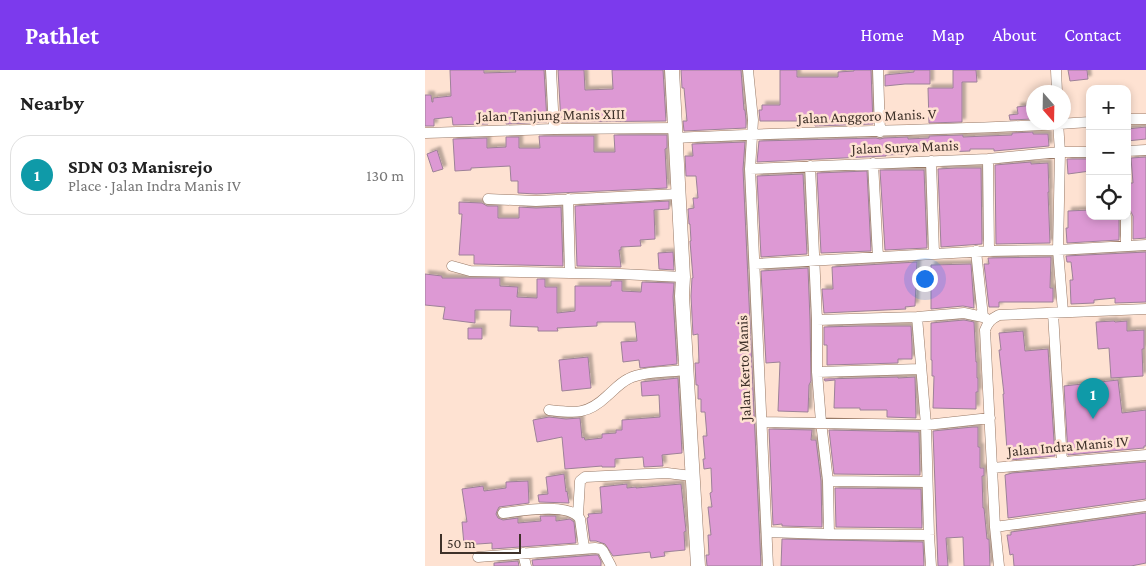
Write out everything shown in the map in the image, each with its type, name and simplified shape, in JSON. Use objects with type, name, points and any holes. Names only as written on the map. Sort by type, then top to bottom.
[{"type":"main road","points":[[672,70],[683,277],[682,296],[698,566]]},
{"type":"street","points":[[551,70],[554,129]]},
{"type":"street","name":"Jalan Kerto Manis","points":[[748,70],[753,120],[750,169],[768,566]]},
{"type":"street","points":[[878,70],[879,132]]},
{"type":"street","points":[[1056,70],[1057,85]]},
{"type":"street","points":[[1131,119],[1146,119]]},
{"type":"street","name":"Jalan Anggoro Manis. V","points":[[1071,123],[1086,122]]},
{"type":"street","name":"Jalan Anggoro Manis. V","points":[[676,133],[879,132],[1026,125]]},
{"type":"street","name":"Jalan Tanjung Manis XIII","points":[[426,133],[554,129],[676,133]]},
{"type":"street","points":[[1058,130],[1060,152],[1058,313],[1062,462]]},
{"type":"street","points":[[1131,151],[1146,150]]},
{"type":"street","name":"Jalan Surya Manis","points":[[750,169],[988,159],[1060,152],[1086,152]]},
{"type":"street","points":[[988,159],[989,251]]},
{"type":"street","points":[[931,161],[934,254]]},
{"type":"street","points":[[873,163],[878,257]]},
{"type":"street","points":[[811,166],[817,320],[817,372],[828,481],[829,534]]},
{"type":"street","points":[[488,199],[536,201],[679,194]]},
{"type":"street","points":[[568,199],[569,273]]},
{"type":"street","points":[[1126,220],[1126,246]]},
{"type":"street","points":[[755,264],[989,251],[1058,250],[1146,245]]},
{"type":"street","points":[[976,252],[988,323],[985,330],[995,527],[999,566]]},
{"type":"street","points":[[452,266],[470,272],[620,274],[683,277]]},
{"type":"street","points":[[817,320],[917,317],[964,313],[987,318],[999,315],[1146,309]]},
{"type":"street","points":[[917,317],[926,425],[931,566]]},
{"type":"street","points":[[817,372],[921,369]]},
{"type":"street","points":[[549,410],[575,413],[600,403],[627,380],[637,375],[686,370]]},
{"type":"street","points":[[762,422],[926,425],[990,418]]},
{"type":"street","name":"Jalan Indra Manis IV","points":[[992,468],[1146,455]]},
{"type":"street","points":[[584,548],[582,525],[578,515],[580,482],[585,477],[667,473],[692,476]]},
{"type":"street","points":[[828,481],[927,482]]},
{"type":"street","points":[[995,527],[1146,506]]},
{"type":"street","points":[[503,513],[544,509],[563,510],[578,515]]},
{"type":"street","points":[[767,532],[929,535]]},
{"type":"street","points":[[478,557],[595,548],[601,549],[611,566]]},
{"type":"street","points":[[523,553],[526,566]]},
{"type":"building","points":[[450,70],[484,70],[484,73],[544,70],[547,122],[506,124],[506,113],[487,114],[488,124],[453,125],[452,117],[434,119],[434,126],[425,126],[425,95],[431,95],[432,102],[433,98],[451,96]]},
{"type":"building","points":[[558,70],[584,70],[585,90],[613,89],[612,70],[663,70],[666,121],[561,122]]},
{"type":"building","points":[[681,70],[741,70],[746,128],[684,131],[683,121],[687,121]]},
{"type":"building","points":[[780,70],[797,70],[797,77],[838,77],[838,72],[871,70],[873,124],[815,126],[815,117],[797,117],[797,121],[760,121],[759,110],[762,110],[762,105],[780,105]]},
{"type":"building","points":[[914,70],[930,70],[930,84],[885,86],[885,75],[914,72]]},
{"type":"building","points":[[953,70],[976,70],[977,82],[962,82],[962,122],[929,123],[928,88],[953,88]]},
{"type":"building","points":[[1068,70],[1087,70],[1088,79],[1070,81]]},
{"type":"building","points":[[1026,106],[1026,119],[1010,120],[1009,115],[1018,114],[1017,107]]},
{"type":"building","points":[[1146,127],[1146,139],[1131,141],[1131,129]]},
{"type":"building","points":[[1033,132],[1033,134],[1048,134],[1049,146],[994,151],[994,149],[970,149],[970,151],[909,152],[909,154],[886,156],[757,162],[759,141],[908,137],[908,139],[929,138],[929,136],[1012,135],[1012,133]]},
{"type":"building","points":[[614,135],[667,135],[667,148],[665,149],[667,188],[536,194],[518,193],[518,181],[511,181],[510,166],[471,168],[471,170],[455,171],[453,139],[487,138],[487,148],[506,147],[506,137],[519,137],[519,148],[540,148],[539,136],[594,136],[594,152],[615,152]]},
{"type":"building","points":[[745,142],[743,169],[761,566],[707,566],[706,555],[709,555],[708,535],[711,535],[708,507],[712,507],[710,493],[712,492],[711,468],[704,469],[703,436],[707,436],[705,412],[701,412],[701,399],[698,399],[698,385],[696,385],[695,363],[699,363],[698,334],[693,335],[691,296],[693,278],[688,209],[694,208],[693,198],[698,198],[696,176],[686,176],[685,156],[693,156],[692,144]]},
{"type":"building","points":[[437,150],[443,169],[433,172],[427,154]]},
{"type":"building","points":[[1146,157],[1146,238],[1133,239],[1131,158]]},
{"type":"building","points":[[1067,159],[1086,159],[1086,172],[1068,174]]},
{"type":"building","points":[[1031,162],[1031,164],[1048,163],[1050,243],[996,244],[995,165]]},
{"type":"building","points":[[981,168],[982,244],[941,247],[938,169]]},
{"type":"building","points":[[880,170],[924,170],[927,248],[885,250]]},
{"type":"building","points":[[867,171],[871,251],[821,253],[817,173]]},
{"type":"building","points":[[803,174],[807,254],[761,257],[757,176]]},
{"type":"building","points":[[669,201],[669,209],[654,210],[655,239],[640,240],[641,246],[621,247],[621,250],[619,250],[621,267],[577,266],[575,206]]},
{"type":"building","points":[[459,202],[498,206],[498,218],[519,218],[519,207],[561,207],[563,266],[474,264],[474,255],[459,255],[462,214],[459,214]]},
{"type":"building","points":[[1086,210],[1086,220],[1119,220],[1119,240],[1067,243],[1068,211]]},
{"type":"building","points":[[673,252],[674,270],[659,269],[658,253]]},
{"type":"building","points":[[1146,252],[1146,302],[1115,303],[1115,298],[1094,300],[1094,303],[1071,304],[1070,280],[1073,280],[1071,262],[1067,262],[1066,256]]},
{"type":"building","points":[[1051,257],[1050,288],[1053,288],[1053,302],[999,302],[999,307],[989,307],[984,264],[989,264],[988,258]]},
{"type":"building","points":[[917,262],[915,306],[905,307],[906,309],[824,313],[822,289],[833,289],[832,267]]},
{"type":"building","points":[[971,264],[974,308],[963,306],[931,309],[931,265]]},
{"type":"building","points":[[808,268],[811,381],[809,385],[808,412],[778,411],[780,362],[766,363],[761,271]]},
{"type":"building","points":[[425,274],[442,276],[442,278],[500,278],[500,286],[518,287],[517,297],[537,298],[537,279],[545,279],[545,287],[557,287],[557,313],[575,311],[575,286],[611,286],[611,281],[622,281],[622,291],[641,292],[642,282],[674,283],[673,297],[677,364],[640,368],[639,360],[623,362],[621,342],[637,341],[635,322],[597,322],[597,326],[557,328],[558,331],[538,331],[538,327],[510,326],[511,310],[475,310],[475,323],[443,319],[445,307],[425,305]]},
{"type":"building","points":[[964,320],[974,322],[978,378],[976,409],[933,408],[934,376],[932,376],[931,360],[931,323]]},
{"type":"building","points":[[1127,321],[1127,331],[1144,330],[1144,349],[1142,349],[1143,376],[1111,378],[1109,348],[1098,349],[1096,322]]},
{"type":"building","points":[[911,326],[912,359],[898,359],[898,363],[827,365],[827,345],[824,345],[824,327]]},
{"type":"building","points":[[468,328],[482,328],[482,339],[468,339]]},
{"type":"building","points":[[1023,331],[1025,351],[1048,349],[1055,456],[1010,460],[1009,450],[1007,450],[999,333]]},
{"type":"building","points":[[588,357],[591,388],[562,391],[559,360]]},
{"type":"building","points":[[915,377],[916,418],[887,417],[887,410],[834,408],[835,380],[825,381],[824,379]]},
{"type":"building","points":[[678,378],[682,453],[662,455],[663,466],[644,467],[643,457],[615,459],[615,467],[602,466],[565,469],[562,437],[537,442],[533,420],[549,417],[580,418],[582,438],[584,437],[585,440],[602,438],[602,434],[616,433],[616,430],[622,430],[622,420],[660,417],[659,395],[642,396],[641,382]]},
{"type":"building","points":[[1118,380],[1122,413],[1146,410],[1146,446],[1144,448],[1068,455],[1064,386]]},
{"type":"building","points":[[978,427],[980,468],[984,468],[984,476],[982,476],[983,508],[987,539],[989,539],[990,566],[964,566],[963,537],[946,538],[948,566],[938,566],[933,431]]},
{"type":"building","points":[[769,429],[812,430],[811,440],[816,440],[821,481],[822,527],[773,525]]},
{"type":"building","points":[[829,430],[919,432],[920,475],[834,474]]},
{"type":"building","points":[[1146,462],[1146,499],[1008,518],[1005,475]]},
{"type":"building","points":[[564,474],[569,503],[539,502],[538,495],[548,494],[546,477]]},
{"type":"building","points":[[528,481],[529,503],[499,507],[496,514],[498,518],[503,520],[518,518],[518,523],[541,521],[540,516],[556,516],[556,521],[570,519],[574,522],[576,543],[492,549],[492,543],[464,545],[462,522],[467,522],[462,489],[483,486],[484,491],[506,488],[506,482]]},
{"type":"building","points":[[627,484],[627,488],[636,488],[681,484],[686,531],[684,532],[685,550],[664,552],[665,556],[651,558],[650,552],[613,556],[605,544],[590,541],[587,518],[589,517],[588,514],[602,513],[600,487]]},
{"type":"building","points":[[835,488],[921,489],[922,528],[836,527]]},
{"type":"building","points":[[1146,513],[1146,563],[1131,566],[1014,566],[1013,554],[1010,555],[1007,535],[1011,535],[1011,532]]},
{"type":"building","points":[[782,539],[923,542],[924,566],[781,566]]},
{"type":"building","points":[[598,555],[601,566],[533,566],[532,560]]},
{"type":"building","points":[[518,561],[519,566],[494,566],[494,563]]},
{"type":"place","name":"SDN 03 Manisrejo","points":[[1093,419]]}]
